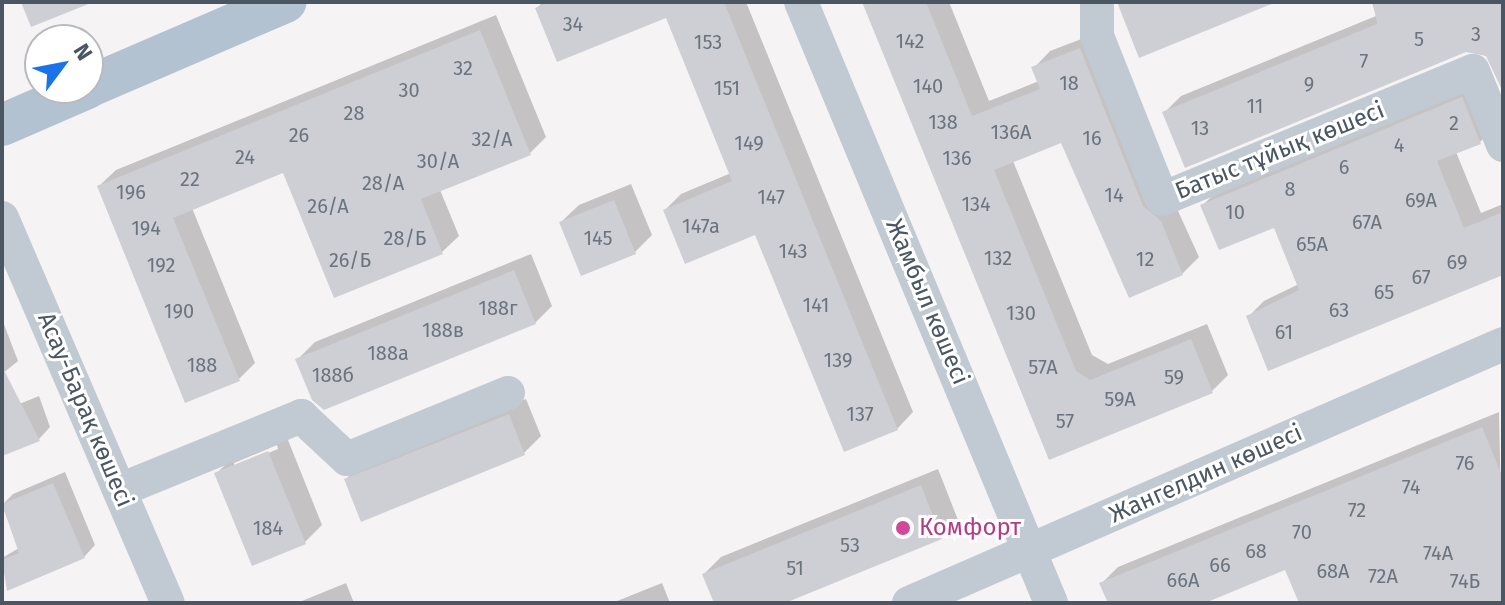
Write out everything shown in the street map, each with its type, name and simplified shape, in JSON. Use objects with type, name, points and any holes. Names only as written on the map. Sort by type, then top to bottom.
[{"type":"main road","points":[[104,81],[285,2]]},
{"type":"main road","points":[[2,125],[50,104]]},
{"type":"street","name":"Жамбыл көшесі","points":[[801,2],[1051,603]]},
{"type":"street","name":"Батыс тұйық көшесі","points":[[1097,2],[1097,36],[1162,199],[1473,71],[1503,145]]},
{"type":"street","name":"Асау-Барақ көшесі","points":[[3,220],[168,603]]},
{"type":"street","name":"Жангелдин көшесі","points":[[909,603],[1503,344]]},
{"type":"street","points":[[120,490],[301,416],[347,459],[508,393]]},
{"type":"building","points":[[21,2],[91,2],[38,24],[30,24]]},
{"type":"building","points":[[549,2],[724,2],[898,430],[844,452],[755,235],[685,264],[663,210],[732,181],[666,18],[557,62],[535,8]]},
{"type":"building","points":[[862,2],[926,2],[972,116],[1040,89],[1031,67],[1080,48],[1143,206],[1161,221],[1183,275],[1129,298],[1061,143],[994,170],[1076,371],[1090,380],[1191,339],[1213,393],[1049,460]]},
{"type":"building","points":[[1117,2],[1274,2],[1274,3],[1139,58]]},
{"type":"building","points":[[1373,2],[1503,2],[1503,92],[1486,56],[1466,52],[1185,168],[1162,112],[1377,24]]},
{"type":"building","points":[[480,30],[531,155],[421,199],[443,254],[334,298],[283,173],[173,218],[240,381],[185,403],[97,186]]},
{"type":"building","points":[[1462,97],[1481,144],[1437,161],[1464,228],[1503,212],[1503,275],[1268,371],[1246,316],[1299,290],[1274,228],[1219,250],[1200,205]]},
{"type":"building","points":[[614,200],[636,254],[581,276],[559,222]]},
{"type":"building","points":[[514,270],[536,324],[324,410],[312,400],[295,359]]},
{"type":"building","points":[[2,366],[40,441],[2,456]]},
{"type":"building","points":[[509,414],[525,455],[361,522],[344,479]]},
{"type":"building","points":[[1482,427],[1503,478],[1503,603],[1299,603],[1285,570],[1205,603],[1108,603],[1099,583]]},
{"type":"building","points":[[268,451],[306,544],[252,566],[214,473]]},
{"type":"building","points":[[53,483],[85,558],[7,591],[2,560],[19,553],[2,504]]},
{"type":"building","points":[[921,485],[942,539],[785,603],[714,603],[702,574]]},
{"type":"place","name":"Комфорт","points":[[903,528]]}]
